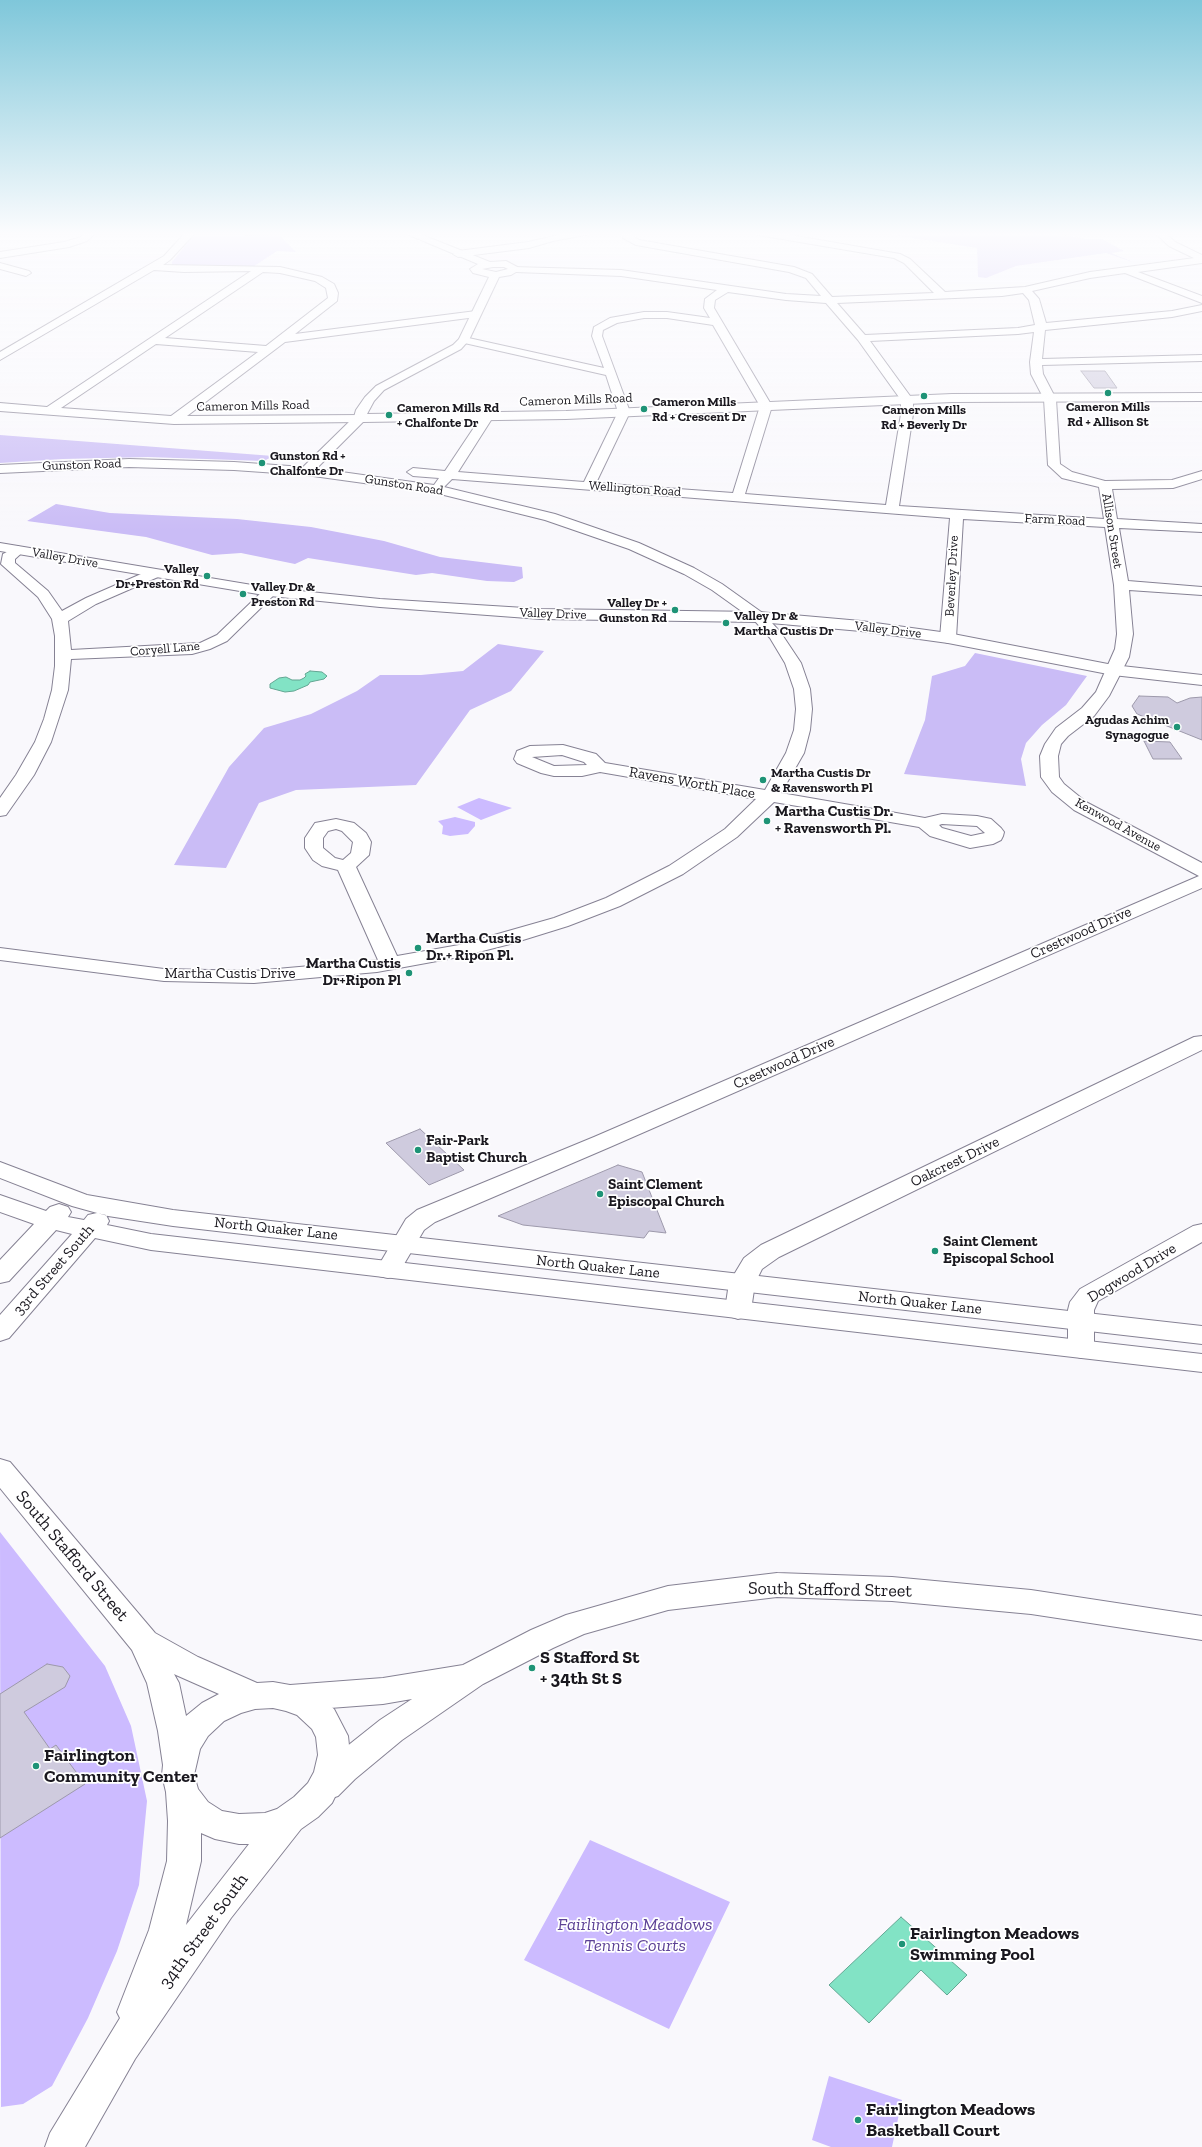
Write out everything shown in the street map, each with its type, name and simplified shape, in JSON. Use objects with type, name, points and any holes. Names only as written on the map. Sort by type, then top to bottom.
[{"type":"street","points":[[0,357],[42,332]]},
{"type":"street","points":[[49,411],[167,332]]},
{"type":"street","points":[[174,420],[290,332]]},
{"type":"street","points":[[281,339],[334,332]]},
{"type":"street","points":[[309,467],[360,418],[362,410],[369,399],[380,388],[456,347],[464,340],[468,332]]},
{"type":"street","points":[[588,486],[624,412],[597,336],[598,332]]},
{"type":"street","points":[[722,332],[766,406],[738,497]]},
{"type":"street","points":[[857,332],[907,400],[907,414],[892,509]]},
{"type":"street","points":[[862,338],[990,332]]},
{"type":"street","name":"Allison Street","points":[[1040,332],[1036,362],[1037,374],[1050,398],[1054,465],[1078,480],[1105,485],[1121,585],[1125,634],[1121,657],[1113,670]]},
{"type":"street","points":[[464,340],[611,374]]},
{"type":"street","points":[[154,341],[267,349]]},
{"type":"street","points":[[1036,362],[1202,358]]},
{"type":"street","name":"Cameron Mills Road","points":[[0,407],[174,420],[487,417],[907,400],[1202,397]]},
{"type":"street","points":[[436,489],[449,475],[487,417]]},
{"type":"street","name":"Gunston Road","points":[[0,469],[130,463],[309,467],[436,489],[550,516],[634,546],[689,571],[717,587],[759,617]]},
{"type":"street","name":"Wellington Road","points":[[309,467],[400,471],[957,514]]},
{"type":"street","points":[[1105,485],[1173,484],[1202,475]]},
{"type":"street","name":"Farm Road","points":[[957,514],[1202,528]]},
{"type":"street","name":"Beverley Drive","points":[[948,638],[957,514]]},
{"type":"street","name":"Valley Drive","points":[[0,547],[153,574],[270,592],[466,610],[541,614],[759,617],[861,626],[948,638],[1113,670],[1202,680]]},
{"type":"street","points":[[0,811],[25,775],[43,742],[52,719],[60,690],[63,655],[60,619],[44,594],[8,564],[8,557],[18,550]]},
{"type":"street","points":[[60,619],[91,601],[153,574]]},
{"type":"street","points":[[1121,585],[1202,591]]},
{"type":"street","name":"Coryell Lane","points":[[63,655],[176,650],[205,646],[222,638],[270,592]]},
{"type":"street","name":"Martha Custis Drive","points":[[0,954],[116,970],[205,976],[290,975],[390,964],[503,940],[561,922],[613,902],[695,859],[731,833],[770,796],[795,753],[802,730],[804,708],[802,688],[793,663],[776,636],[759,617]]},
{"type":"street","name":"Kenwood Avenue","points":[[1113,670],[1103,693],[1091,707],[1062,732],[1053,744],[1049,765],[1051,780],[1067,797],[1080,806],[1202,871]]},
{"type":"street","name":"Ravens Worth Place","points":[[600,767],[925,823]]},
{"type":"street","points":[[346,866],[390,964]]},
{"type":"street","name":"Crestwood Drive","points":[[388,1270],[415,1225],[426,1216],[602,1142],[1202,881]]},
{"type":"street","name":"Oakcrest Drive","points":[[738,1310],[742,1283],[753,1264],[770,1251],[1202,1042]]},
{"type":"street","name":"North Quaker Lane","points":[[0,1169],[72,1198],[108,1208],[239,1226],[1202,1335]]},
{"type":"street","points":[[0,1275],[72,1198]]},
{"type":"street","name":"North Quaker Lane","points":[[0,1203],[50,1221],[151,1242],[1202,1363]]},
{"type":"street","name":"33rd Street South","points":[[0,1332],[108,1208]]},
{"type":"street","name":"Dogwood Drive","points":[[1081,1349],[1080,1321],[1083,1302],[1089,1295],[1202,1232]]},
{"type":"street","name":"South Stafford Street","points":[[0,1469],[144,1642],[164,1683],[174,1731],[178,1769]]},
{"type":"street","name":"South Stafford Street","points":[[289,1819],[306,1807],[343,1769],[391,1730],[472,1675],[542,1639],[577,1624],[668,1598],[750,1587],[777,1585],[892,1589],[1031,1602],[1202,1628]]},
{"type":"street","name":"South Stafford Street","points":[[144,1642],[187,1666],[256,1696]]},
{"type":"street","name":"South Stafford Street","points":[[290,1698],[383,1691],[472,1675]]},
{"type":"street","points":[[289,1819],[265,1828],[239,1829],[215,1824],[196,1812],[183,1795],[178,1769],[185,1744],[202,1722],[213,1712],[234,1702],[256,1696],[273,1695],[290,1698],[308,1706],[323,1719],[332,1736],[334,1755],[330,1774],[320,1793]]},
{"type":"street","name":"34th Street South","points":[[122,2046],[167,1930],[184,1860],[185,1821],[178,1769]]},
{"type":"street","name":"34th Street South","points":[[64,2147],[122,2046],[219,1907],[289,1819]]},
{"type":"green space","points":[[479,798],[512,808],[481,820],[457,807]]},
{"type":"green space","points":[[455,817],[475,822],[475,826],[468,834],[450,836],[442,834],[443,826],[438,821]]},
{"type":"green space","points":[[0,1532],[105,1666],[131,1726],[147,1801],[139,1885],[117,1951],[88,2018],[52,2086],[23,2104],[1,2107]]},
{"type":"green space","name":"Fairlington Meadows Tennis Courts","points":[[590,1840],[730,1902],[669,2029],[524,1960]]},
{"type":"green space","name":"Fairlington Meadows Basketball Court","points":[[829,2076],[902,2100],[892,2147],[831,2147],[812,2140]]},
{"type":"shaded area","points":[[0,435],[273,456],[264,461],[148,457],[63,459],[0,463]]},
{"type":"shaded area","points":[[56,504],[110,513],[237,519],[311,527],[384,541],[440,557],[522,567],[523,578],[514,582],[487,581],[432,573],[416,575],[308,558],[295,564],[241,553],[212,555],[146,537],[27,521]]},
{"type":"shaded area","points":[[498,644],[544,651],[511,691],[470,710],[416,785],[296,790],[259,803],[226,868],[174,865],[229,767],[264,728],[311,714],[357,691],[380,675],[421,675],[463,671]]},
{"type":"shaded area","points":[[975,653],[1087,676],[1066,705],[1042,725],[1026,743],[1021,759],[1026,786],[904,774],[925,720],[932,676],[965,666]]},
{"type":"shaded area","points":[[310,671],[322,672],[327,676],[324,679],[310,682],[308,685],[294,691],[285,692],[270,688],[270,684],[279,678],[286,677],[292,680],[300,680]]},
{"type":"shaded area","name":"Fairlington Meadows Swimming Pool","points":[[901,1917],[967,1975],[947,1995],[921,1970],[869,2023],[829,1985]]},
{"type":"building","points":[[1081,371],[1105,371],[1117,388],[1094,388]]},
{"type":"building","points":[[1139,696],[1168,697],[1177,703],[1190,698],[1202,697],[1202,740],[1137,714],[1132,706]]},
{"type":"building","points":[[1144,741],[1170,742],[1182,759],[1153,759]]},
{"type":"building","name":"Fair-Park Baptist Church","points":[[420,1129],[464,1170],[429,1185],[386,1143]]},
{"type":"building","name":"Saint Clement Episcopal Church","points":[[618,1165],[642,1172],[666,1233],[649,1231],[644,1238],[523,1225],[498,1216]]},
{"type":"building","name":"Fairlington Community Center","points":[[47,1664],[63,1667],[70,1676],[65,1687],[24,1712],[50,1749],[56,1745],[85,1784],[0,1838],[0,1694]]},
{"type":"place","name":"Cameron Mills Rd + Allison St","points":[[1108,393]]},
{"type":"place","name":"Cameron Mills Rd + Beverly Dr","points":[[924,396]]},
{"type":"place","name":"Cameron Mills Rd + Crescent Dr","points":[[644,409]]},
{"type":"place","name":"Cameron Mills Rd + Chalfonte Dr","points":[[389,415]]},
{"type":"place","name":"Gunston Rd + Chalfonte Dr","points":[[262,463]]},
{"type":"place","name":"Valley Dr+Preston Rd","points":[[207,576]]},
{"type":"place","name":"Valley Dr & Preston Rd","points":[[243,594]]},
{"type":"place","name":"Valley Dr + Gunston Rd","points":[[675,610]]},
{"type":"place","name":"Valley Dr & Martha Custis Dr","points":[[726,623]]},
{"type":"place","name":"Agudas Achim Synagogue","points":[[1177,727]]},
{"type":"place","name":"Martha Custis Dr & Ravensworth Pl","points":[[763,780]]},
{"type":"place","name":"Martha Custis Dr. + Ravensworth Pl.","points":[[767,821]]},
{"type":"place","name":"Martha Custis Dr.+ Ripon Pl.","points":[[418,948]]},
{"type":"place","name":"Martha Custis Dr+Ripon Pl","points":[[409,973]]},
{"type":"place","name":"Fair-Park Baptist Church","points":[[418,1150]]},
{"type":"place","name":"Saint Clement Episcopal Church","points":[[600,1194]]},
{"type":"place","name":"Saint Clement Episcopal School","points":[[935,1251]]},
{"type":"place","name":"S Stafford St + 34th St S","points":[[532,1668]]},
{"type":"place","name":"Fairlington Community Center","points":[[36,1766]]},
{"type":"place","name":"Fairlington Meadows Swimming Pool","points":[[902,1944]]},
{"type":"place","name":"Fairlington Meadows Basketball Court","points":[[858,2120]]}]
